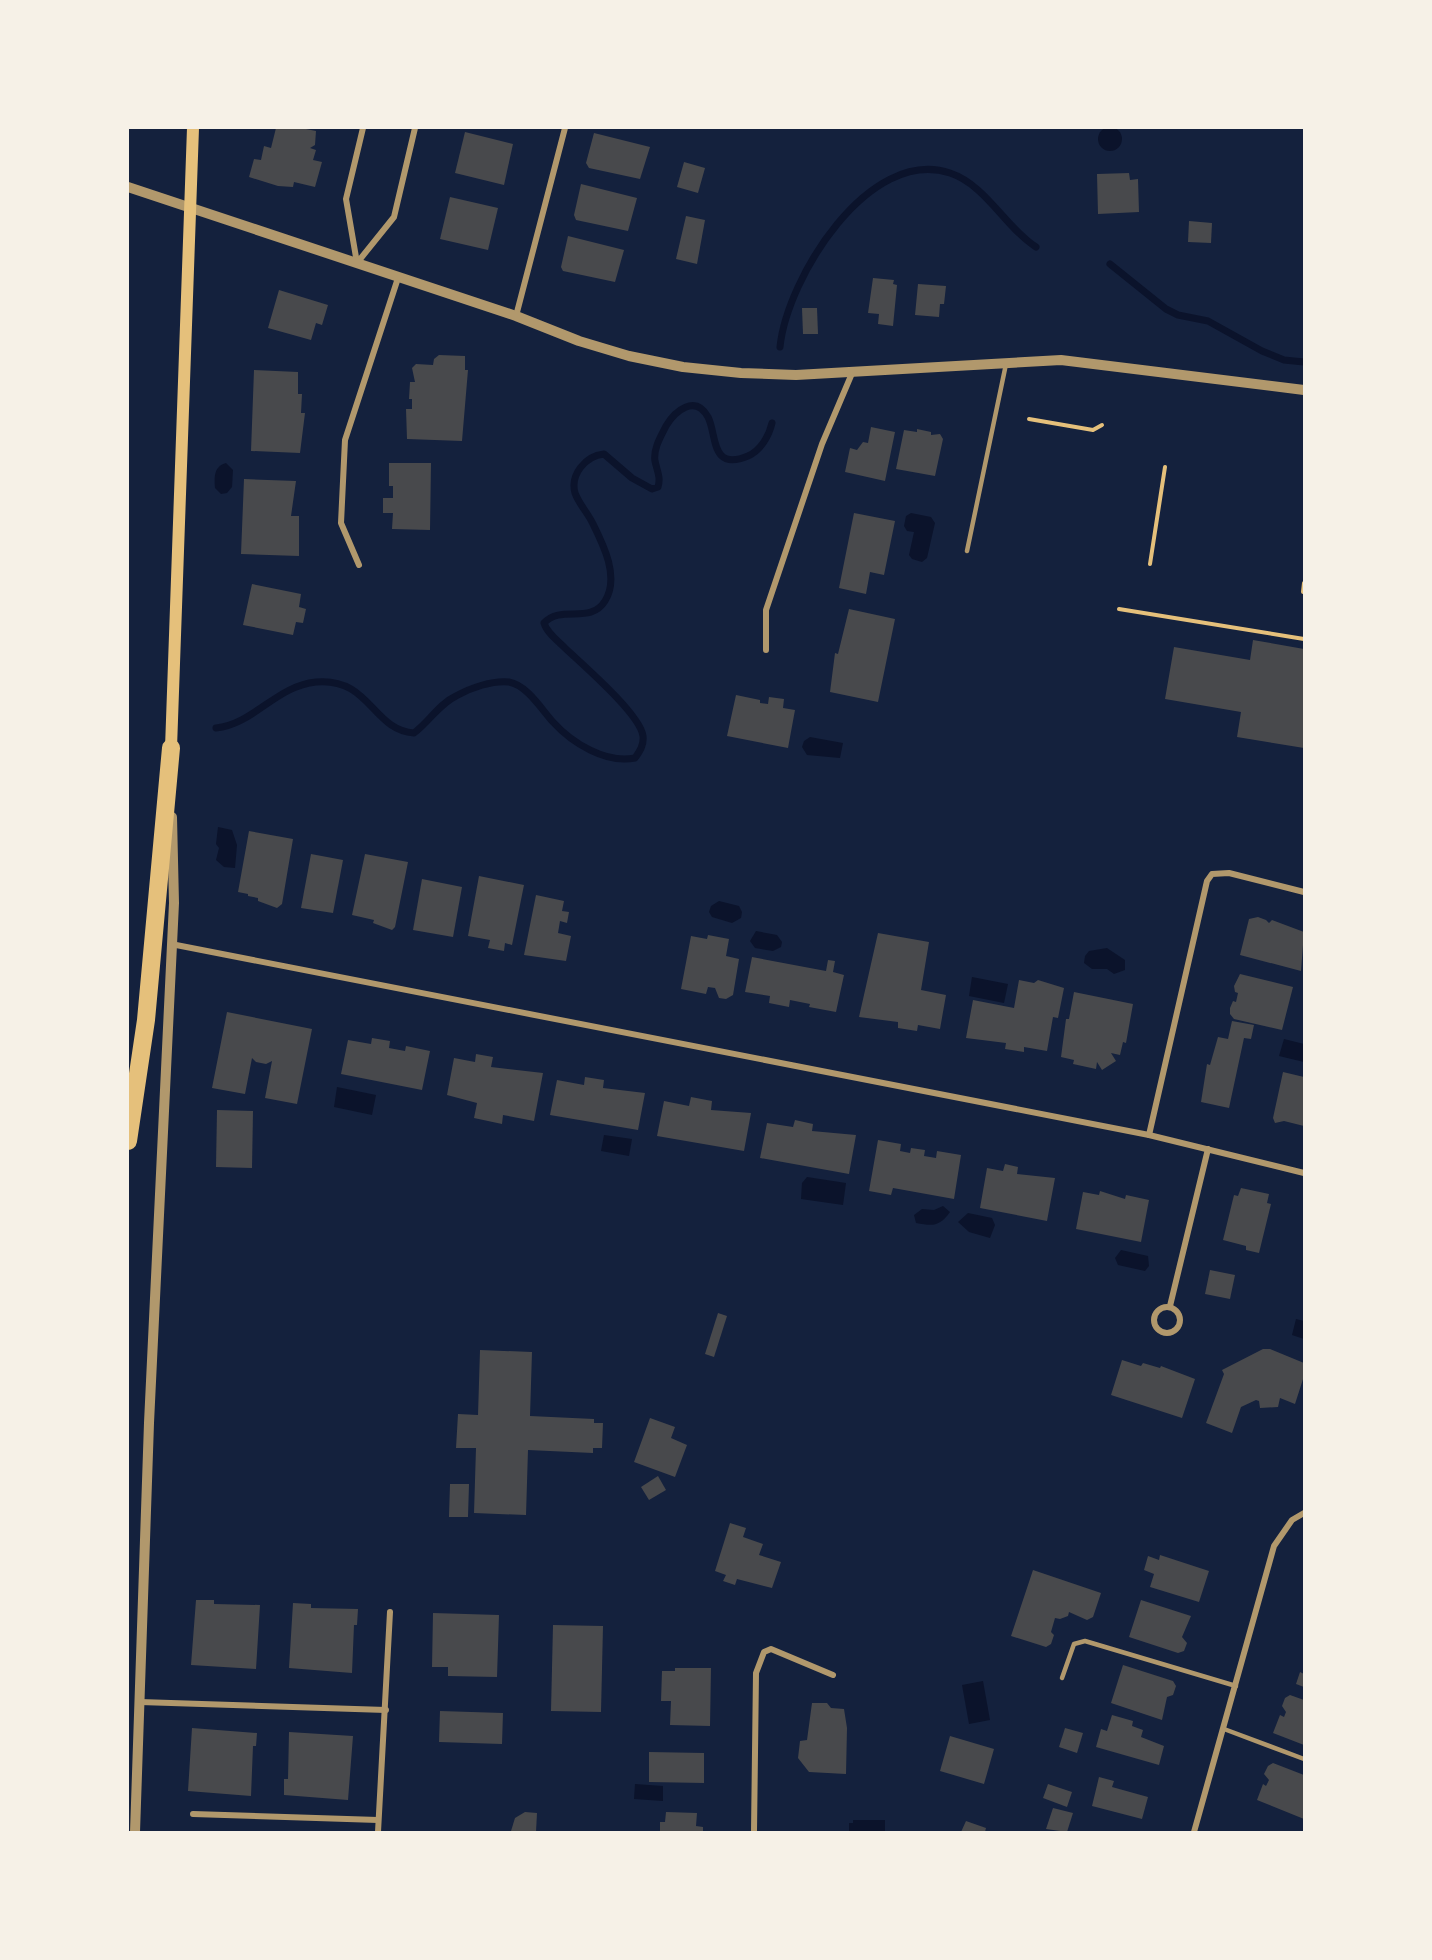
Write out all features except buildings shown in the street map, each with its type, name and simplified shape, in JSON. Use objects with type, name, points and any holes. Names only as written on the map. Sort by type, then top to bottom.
[{"type":"highway","points":[[128,1141],[146,1020],[171,748]]},
{"type":"main road","points":[[171,748],[193,128]]},
{"type":"street","points":[[357,263],[346,199],[363,128]]},
{"type":"street","points":[[357,263],[394,217],[415,128]]},
{"type":"street","points":[[516,316],[565,128]]},
{"type":"street","points":[[128,186],[516,316],[579,341],[683,367],[741,373],[796,375],[1061,360],[1305,390]]},
{"type":"street","points":[[359,565],[341,523],[345,440],[398,278]]},
{"type":"street","points":[[766,650],[766,610],[822,444],[854,370]]},
{"type":"street","points":[[135,1833],[149,1411],[174,903],[171,748]]},
{"type":"street","points":[[1149,1135],[1203,889],[1212,874],[1229,873],[1305,891]]},
{"type":"street","points":[[171,944],[1149,1135],[1305,1173]]},
{"type":"street","points":[[1170,1306],[1208,1149]]},
{"type":"street","points":[[1170,1306],[1178,1311],[1180,1324],[1175,1331],[1166,1333],[1158,1329],[1154,1317],[1158,1309],[1170,1306]]},
{"type":"street","points":[[1194,1833],[1274,1546],[1292,1520],[1305,1513]]},
{"type":"street","points":[[378,1833],[390,1612]]},
{"type":"street","points":[[754,1833],[756,1673],[759,1661],[764,1652],[771,1649],[833,1675]]},
{"type":"street","points":[[140,1702],[386,1710]]},
{"type":"street","points":[[193,1814],[378,1820]]},
{"type":"lane","points":[[966,552],[1006,362]]},
{"type":"lane","points":[[1062,1678],[1074,1644],[1085,1641],[1236,1686]]},
{"type":"lane","points":[[1224,1729],[1305,1759]]},
{"type":"path","points":[[1029,419],[1093,430],[1102,425]]},
{"type":"path","points":[[1150,564],[1165,467]]},
{"type":"path","points":[[1303,592],[1305,583]]},
{"type":"path","points":[[1119,609],[1305,639]]},
{"type":"water","points":[[1110,127],[1119,130],[1122,139],[1119,148],[1110,151],[1101,148],[1098,139],[1101,130]]},
{"type":"water","points":[[226,463],[233,470],[232,487],[227,493],[221,494],[215,488],[215,476],[217,469]]},
{"type":"water","points":[[911,513],[931,517],[935,523],[927,558],[922,562],[912,559],[909,555],[914,532],[907,531],[904,526],[906,516]]},
{"type":"water","points":[[810,737],[843,743],[840,758],[807,755],[802,747],[804,741]]},
{"type":"water","points":[[218,827],[232,830],[237,845],[235,868],[224,867],[216,860],[219,848],[216,844]]},
{"type":"water","points":[[719,901],[739,906],[742,912],[741,918],[732,923],[712,917],[709,912],[711,906]]},
{"type":"water","points":[[756,931],[777,935],[782,942],[781,947],[773,951],[755,948],[750,941]]},
{"type":"water","points":[[1107,948],[1125,960],[1125,970],[1114,974],[1107,969],[1092,969],[1084,963],[1089,951]]},
{"type":"water","points":[[972,977],[1008,984],[1004,1003],[969,996]]},
{"type":"water","points":[[1284,1039],[1304,1044],[1304,1062],[1279,1056]]},
{"type":"water","points":[[337,1087],[376,1095],[372,1115],[334,1107]]},
{"type":"water","points":[[604,1135],[632,1139],[629,1156],[601,1151]]},
{"type":"water","points":[[807,1177],[846,1183],[843,1205],[801,1199],[802,1183]]},
{"type":"water","points":[[943,1206],[950,1212],[939,1223],[931,1225],[916,1223],[914,1215],[922,1209],[934,1210]]},
{"type":"water","points":[[968,1213],[992,1218],[995,1225],[990,1238],[969,1232],[958,1222]]},
{"type":"water","points":[[1121,1250],[1148,1256],[1149,1266],[1145,1271],[1118,1265],[1115,1258]]},
{"type":"water","points":[[1296,1319],[1304,1321],[1304,1339],[1292,1335]]},
{"type":"water","points":[[983,1681],[990,1720],[969,1724],[962,1685]]},
{"type":"water","points":[[635,1784],[663,1786],[663,1801],[634,1799]]},
{"type":"water","points":[[853,1820],[885,1820],[885,1832],[849,1832],[849,1823],[853,1823]]},
{"type":"waterway","points":[[780,347],[786,319],[798,287],[816,255],[837,224],[862,198],[890,179],[920,170],[950,173],[963,179],[985,196],[1015,229],[1036,247]]},
{"type":"waterway","points":[[1110,264],[1166,309],[1178,315],[1208,321],[1262,351],[1284,360],[1304,362]]},
{"type":"waterway","points":[[216,728],[242,720],[289,690],[316,682],[348,687],[360,695],[389,723],[400,730],[414,733],[450,699],[482,685],[509,682],[528,693],[561,730],[580,744],[601,755],[624,759],[635,758],[642,745],[643,736],[632,715],[610,690],[553,637],[544,623],[559,615],[592,612],[605,601],[609,592],[610,571],[605,550],[575,493],[577,473],[585,462],[604,454],[632,478],[652,489],[658,487],[656,447],[670,420],[686,407],[697,407],[703,410],[711,424],[717,449],[727,459],[736,460],[757,450],[767,438],[772,423]]}]
